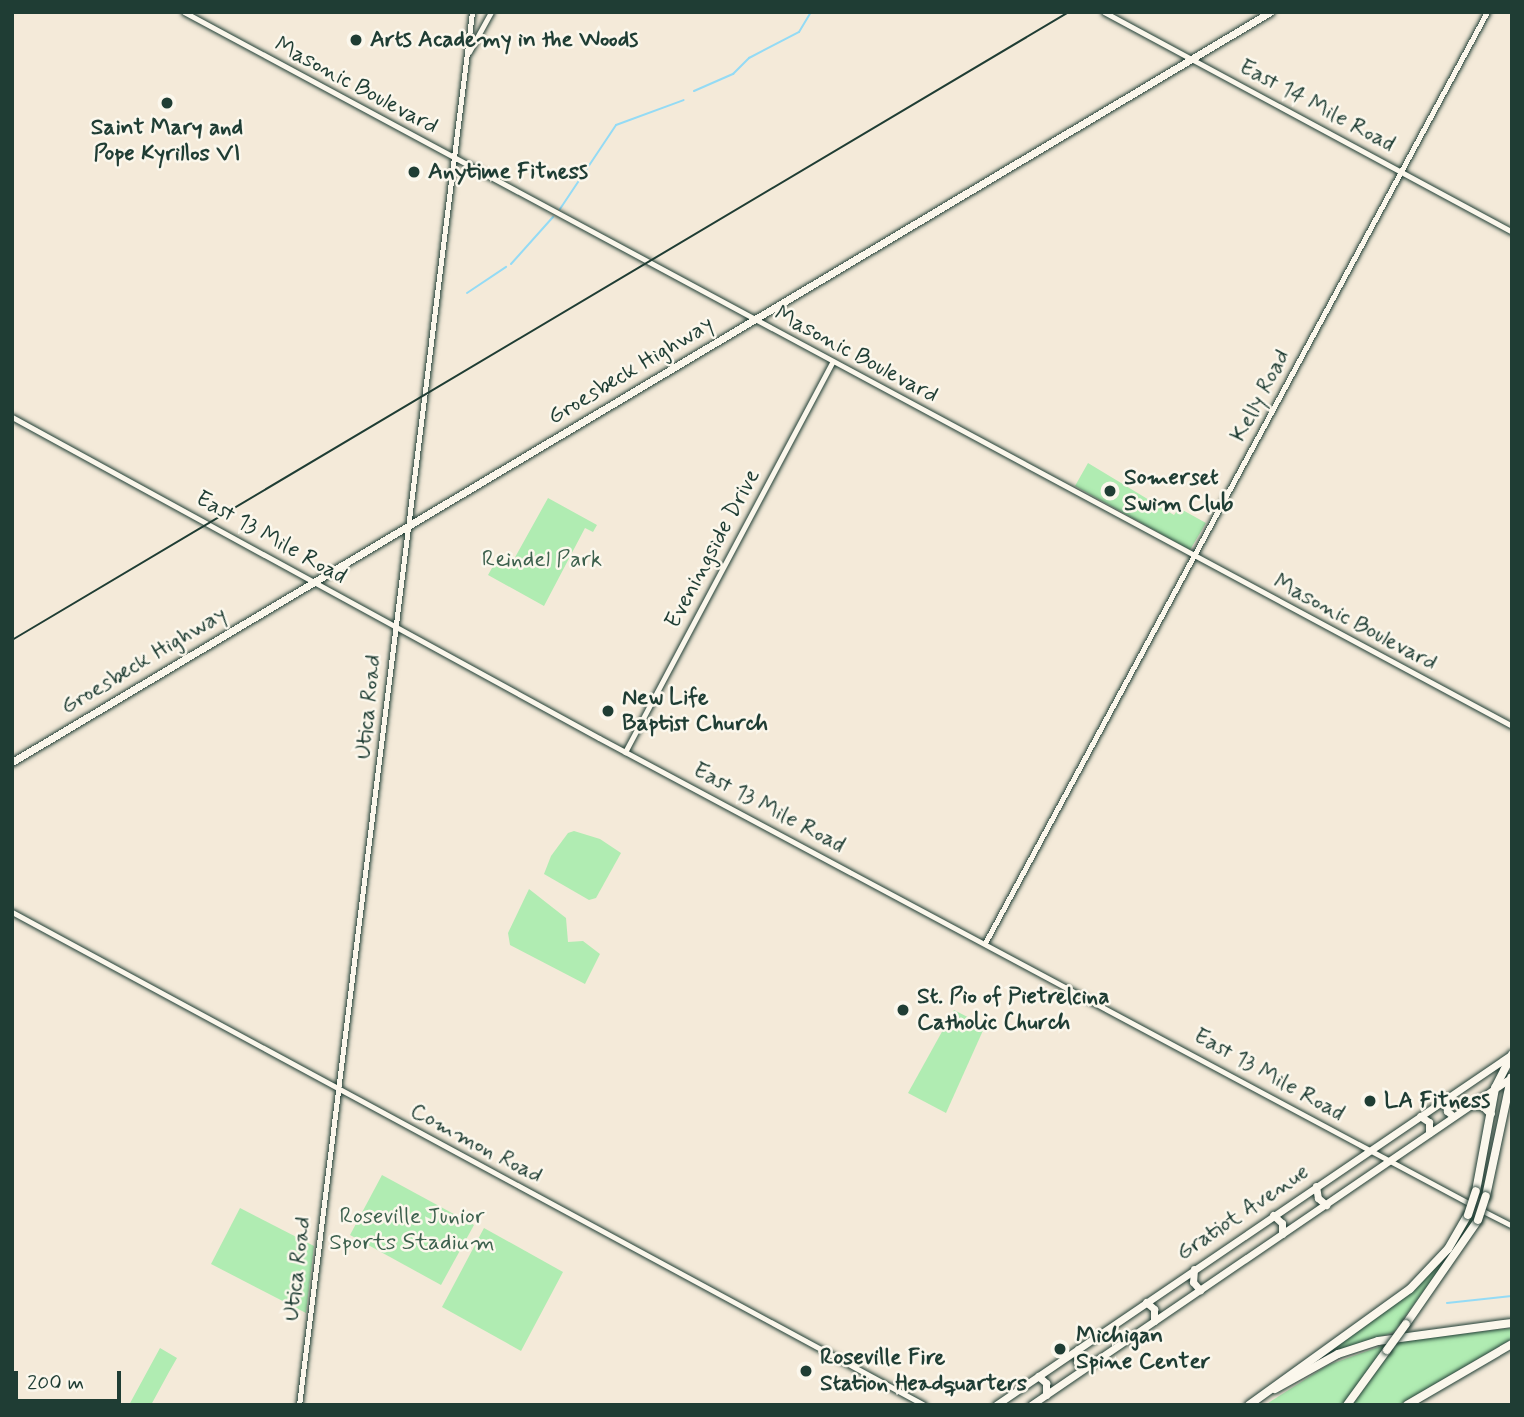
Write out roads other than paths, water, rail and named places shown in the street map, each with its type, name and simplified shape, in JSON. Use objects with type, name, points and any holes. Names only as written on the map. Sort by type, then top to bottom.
[{"type":"highway","points":[[1249,1405],[1410,1289],[1448,1249],[1468,1215],[1476,1191],[1495,1088],[1512,1054]]},
{"type":"highway","points":[[1347,1405],[1478,1220],[1486,1196],[1511,1077]]},
{"type":"highway","points":[[1470,1105],[1483,1106],[1492,1114]]},
{"type":"highway","points":[[1256,1405],[1318,1364],[1358,1347],[1417,1334],[1512,1323]]},
{"type":"highway","points":[[1407,1405],[1512,1344]]},
{"type":"main road","name":"Groesbeck Highway","points":[[12,762],[1270,12]]},
{"type":"main road","name":"Gratiot Avenue","points":[[996,1405],[1512,1054]]},
{"type":"main road","name":"Gratiot Avenue","points":[[1031,1405],[1511,1077]]},
{"type":"main road","points":[[1446,1098],[1447,1111],[1454,1116]]},
{"type":"main road","points":[[1420,1116],[1429,1122],[1429,1133]]},
{"type":"main road","points":[[1316,1186],[1318,1198],[1326,1205]]},
{"type":"main road","points":[[1273,1215],[1282,1223],[1282,1234]]},
{"type":"main road","points":[[1194,1269],[1193,1282],[1200,1290]]},
{"type":"main road","points":[[1146,1302],[1154,1309],[1154,1321]]},
{"type":"main road","points":[[1078,1349],[1077,1362],[1084,1368]]},
{"type":"main road","points":[[1038,1376],[1046,1383],[1046,1395]]},
{"type":"street","name":"Masonic Boulevard","points":[[184,12],[1193,558],[1512,726]]},
{"type":"street","name":"Utica Road","points":[[299,1405],[472,12]]},
{"type":"street","name":"East 14 Mile Road","points":[[1104,12],[1512,232]]},
{"type":"street","name":"Kelly Road","points":[[985,943],[1487,12]]},
{"type":"street","points":[[471,24],[489,15]]},
{"type":"street","points":[[467,55],[489,15]]},
{"type":"street","name":"Eveningside Drive","points":[[625,752],[832,362]]},
{"type":"street","name":"East 13 Mile Road","points":[[12,416],[625,752],[1512,1226]]},
{"type":"street","name":"Common Road","points":[[12,912],[338,1091],[924,1405]]},
{"type":"waterway","points":[[694,91],[733,74],[749,58],[799,32],[811,12]]},
{"type":"waterway","points":[[560,209],[616,125],[684,100]]},
{"type":"waterway","points":[[511,264],[553,217]]},
{"type":"waterway","points":[[467,293],[506,267]]},
{"type":"waterway","points":[[1447,1303],[1512,1296]]},
{"type":"railway","points":[[12,640],[1069,12]]},
{"type":"place","name":"Arts Academy in the Woods","points":[[356,40]]},
{"type":"place","name":"Saint Mary and Pope Kyrillos VI","points":[[167,103]]},
{"type":"place","name":"Anytime Fitness","points":[[414,172]]},
{"type":"place","name":"Somerset Swim Club","points":[[1110,491]]},
{"type":"place","name":"New Life Baptist Church","points":[[608,711]]},
{"type":"place","name":"St. Pio of Pietrelcina Catholic Church","points":[[903,1010]]},
{"type":"place","name":"LA Fitness","points":[[1370,1101]]},
{"type":"place","name":"Michigan Spine Center","points":[[1060,1349]]},
{"type":"place","name":"Roseville Fire Station Headquarters","points":[[806,1371]]},
{"type":"park label","name":"Reindel Park","points":[[542,560]]},
{"type":"park label","name":"Roseville Junior Sports Stadium","points":[[412,1230]]}]
